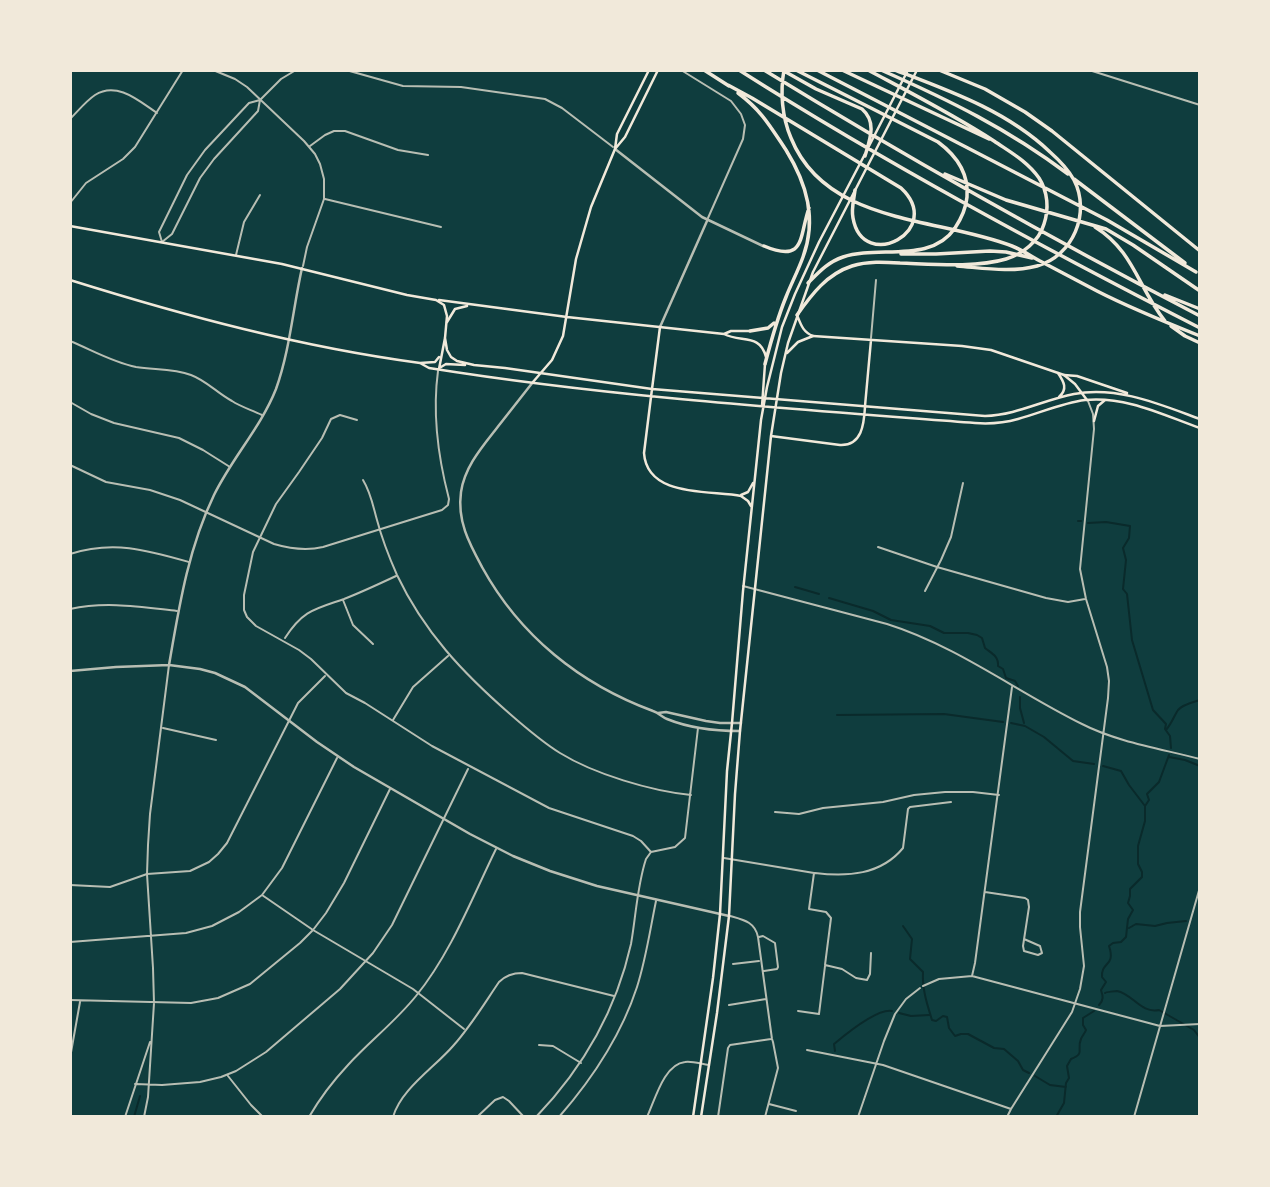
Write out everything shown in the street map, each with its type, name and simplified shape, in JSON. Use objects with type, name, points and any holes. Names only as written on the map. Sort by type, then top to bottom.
[{"type":"highway","points":[[704,70],[901,188],[909,197],[914,216],[905,236],[897,242],[885,244],[874,244],[862,237],[853,219],[855,190]]},
{"type":"highway","points":[[739,70],[935,186],[1200,328]]},
{"type":"highway","points":[[764,70],[830,111],[1200,316]]},
{"type":"highway","points":[[865,156],[871,127],[868,114],[783,70],[783,103],[789,135],[804,162],[827,186],[844,198],[890,214],[989,238],[1016,248],[1130,307],[1200,336]]},
{"type":"highway","points":[[796,70],[909,126],[947,149],[963,170],[967,190],[960,219],[952,232],[940,241],[922,249],[853,254],[824,267],[808,283]]},
{"type":"highway","points":[[817,70],[1107,220],[1198,273]]},
{"type":"highway","points":[[842,70],[991,139]]},
{"type":"highway","points":[[797,315],[822,284],[849,267],[873,262],[944,264],[1006,259],[1026,249],[1037,239],[1045,220],[1046,194],[1037,176],[1018,157],[982,132],[869,70]]},
{"type":"highway","points":[[881,70],[928,90],[1030,146],[1198,273]]},
{"type":"highway","points":[[895,70],[986,108],[1011,122],[1051,152],[1065,166],[1077,188],[1081,205],[1076,232],[1052,259],[1029,268],[1007,270],[944,264]]},
{"type":"highway","points":[[939,70],[985,89],[1025,112],[1200,251]]},
{"type":"highway","points":[[728,85],[760,111],[771,127],[799,172],[809,206],[810,225],[806,247],[778,318],[765,364]]},
{"type":"highway","points":[[924,164],[1006,200],[1106,229],[1200,291]]},
{"type":"highway","points":[[764,246],[780,252],[794,249],[804,233],[809,206]]},
{"type":"highway","points":[[1087,223],[1112,239],[1123,251],[1158,312],[1170,326],[1200,344]]},
{"type":"highway","points":[[874,252],[936,254],[990,251],[1037,260]]},
{"type":"highway","points":[[1150,289],[1200,309]]},
{"type":"highway","points":[[750,331],[768,328],[778,318]]},
{"type":"main road","points":[[533,382],[559,346],[579,248],[601,181],[615,149],[617,134],[649,70]]},
{"type":"main road","points":[[615,149],[625,137],[658,70]]},
{"type":"main road","points":[[701,1117],[729,916],[740,731],[776,396],[785,356],[808,283],[917,70]]},
{"type":"main road","points":[[761,419],[776,346],[789,310],[809,263],[907,71]]},
{"type":"main road","points":[[70,226],[302,268],[411,296],[475,306],[724,334],[758,343],[764,350],[761,419],[727,771],[720,914],[693,1117]]},
{"type":"main road","points":[[70,280],[241,329],[358,354],[420,363],[435,362],[442,352]]},
{"type":"main road","points":[[436,300],[445,308],[447,322],[439,369]]},
{"type":"main road","points":[[447,322],[454,309],[475,306]]},
{"type":"main road","points":[[797,315],[802,328],[814,336],[984,349],[1064,375],[1083,378],[1200,419]]},
{"type":"main road","points":[[660,327],[645,463],[662,482],[676,489],[737,495],[748,500],[751,510]]},
{"type":"main road","points":[[724,334],[731,331],[750,331]]},
{"type":"main road","points":[[785,356],[798,342],[814,336]]},
{"type":"main road","points":[[445,338],[451,357],[474,365]]},
{"type":"main road","points":[[771,436],[847,445],[855,441],[860,435],[866,407],[871,340]]},
{"type":"main road","points":[[420,363],[429,368],[651,396],[864,415],[992,423],[1087,400],[1105,400],[1135,405],[1200,428]]},
{"type":"main road","points":[[439,369],[446,364],[474,365],[652,388],[985,416],[1020,411],[1082,393],[1134,396]]},
{"type":"main road","points":[[1055,399],[1065,389],[1059,373]]},
{"type":"main road","points":[[1064,375],[1087,400]]},
{"type":"main road","points":[[1094,421],[1097,407],[1105,400]]},
{"type":"main road","points":[[737,495],[748,492],[754,480]]},
{"type":"street","points":[[70,203],[86,183],[129,153],[140,140],[183,70]]},
{"type":"street","points":[[144,1117],[148,1097],[154,1003],[147,874],[150,814],[178,612],[189,562],[206,512],[230,467],[264,416],[282,371],[302,268],[324,199],[325,187],[317,157],[309,147],[243,84],[214,70]]},
{"type":"street","points":[[260,100],[258,111],[200,178],[173,234],[162,242],[159,232],[180,187],[215,138],[249,103],[260,100],[281,79],[296,70]]},
{"type":"street","points":[[347,70],[403,86],[461,87],[545,99],[558,104],[707,220],[764,246]]},
{"type":"street","points":[[660,327],[743,139],[745,129],[743,118],[731,101],[681,70]]},
{"type":"street","points":[[1089,70],[1200,105]]},
{"type":"street","points":[[70,119],[95,95],[110,90],[122,92],[157,113]]},
{"type":"street","points":[[309,147],[325,135],[334,131],[345,131],[398,150],[429,155]]},
{"type":"street","points":[[236,255],[244,222],[260,195]]},
{"type":"street","points":[[324,199],[441,227]]},
{"type":"street","points":[[871,340],[876,280]]},
{"type":"street","points":[[70,341],[124,364],[192,375],[232,401],[264,416]]},
{"type":"street","points":[[70,466],[106,482],[169,495],[285,547],[323,547],[445,509],[448,505],[436,431],[439,369]]},
{"type":"street","points":[[533,382],[477,453],[466,474],[461,492],[461,521],[494,587],[541,644],[595,684],[664,718],[699,727],[740,731]]},
{"type":"street","points":[[1007,1117],[1076,1003],[1084,966],[1080,912],[1108,698],[1108,675],[1081,579],[1080,558],[1094,421],[1087,400]]},
{"type":"street","points":[[70,402],[114,423],[179,438],[230,467]]},
{"type":"street","points":[[357,421],[340,415],[331,419],[322,438],[276,504],[249,564],[244,595],[247,617],[311,659],[346,693],[432,747],[549,808],[633,836],[651,852]]},
{"type":"street","points":[[363,481],[369,490],[379,529],[397,575],[422,620],[449,656],[483,691],[561,754],[587,767],[648,787],[691,795]]},
{"type":"street","points":[[925,591],[951,537],[963,483]]},
{"type":"street","points":[[70,554],[101,547],[128,547],[189,562]]},
{"type":"street","points":[[877,547],[1056,601],[1071,602],[1086,598]]},
{"type":"street","points":[[284,640],[307,613],[397,575]]},
{"type":"street","points":[[743,586],[909,631],[951,651],[1083,725],[1103,733],[1200,759]]},
{"type":"street","points":[[342,599],[353,625],[373,644]]},
{"type":"street","points":[[70,609],[116,604],[178,612]]},
{"type":"street","points":[[392,721],[413,687],[449,656]]},
{"type":"street","points":[[70,671],[169,666],[200,668],[229,678],[338,757],[444,819],[535,866],[572,878],[750,923],[758,937],[778,1068],[765,1117]]},
{"type":"street","points":[[70,885],[110,887],[147,874],[190,871],[204,866],[227,843],[300,699],[326,675]]},
{"type":"street","points":[[972,976],[1012,686]]},
{"type":"street","points":[[658,713],[666,712],[720,723],[741,723]]},
{"type":"street","points":[[536,1117],[581,1063],[603,1025],[627,960],[644,864],[651,852],[674,847],[682,842],[686,835],[699,727]]},
{"type":"street","points":[[162,728],[216,740]]},
{"type":"street","points":[[70,942],[186,933],[212,926],[239,912],[261,895],[282,868],[338,757]]},
{"type":"street","points":[[135,1084],[201,1082],[228,1075],[266,1052],[340,989],[367,961],[392,925],[469,767]]},
{"type":"street","points":[[70,1000],[198,1002],[236,991],[264,974],[313,930],[339,894],[390,788]]},
{"type":"street","points":[[775,812],[799,814],[822,808],[945,792],[998,795]]},
{"type":"street","points":[[724,858],[838,876],[858,874],[885,865],[903,848],[910,807],[951,802]]},
{"type":"street","points":[[309,1117],[341,1073],[418,994],[446,950],[497,848]]},
{"type":"street","points":[[798,1012],[818,1014],[831,918],[826,912],[809,909],[814,873]]},
{"type":"street","points":[[1134,1117],[1200,887]]},
{"type":"street","points":[[985,892],[1028,900],[1029,907],[1024,939],[1024,951],[1038,955],[1042,953],[1040,946],[1024,939]]},
{"type":"street","points":[[261,895],[313,930],[398,979],[466,1031]]},
{"type":"street","points":[[559,1117],[592,1078],[620,1031],[638,985],[656,899]]},
{"type":"street","points":[[758,937],[763,936],[775,943],[778,967],[763,971]]},
{"type":"street","points":[[825,965],[867,980],[871,953]]},
{"type":"street","points":[[733,964],[761,960]]},
{"type":"street","points":[[393,1117],[402,1097],[444,1056],[466,1031],[499,982],[511,974],[523,973],[615,996]]},
{"type":"street","points":[[858,1117],[895,1012],[922,987],[948,978],[972,976],[1160,1026],[1200,1024]]},
{"type":"street","points":[[729,1005],[766,999]]},
{"type":"street","points":[[70,1058],[80,1001]]},
{"type":"street","points":[[125,1117],[151,1038]]},
{"type":"street","points":[[718,1117],[730,1045],[772,1039]]},
{"type":"street","points":[[539,1045],[553,1046],[581,1063]]},
{"type":"street","points":[[807,1050],[876,1063],[1011,1109]]},
{"type":"street","points":[[648,1117],[671,1068],[686,1062],[710,1065]]},
{"type":"street","points":[[228,1075],[263,1117]]},
{"type":"street","points":[[477,1117],[495,1100],[503,1097],[524,1117]]},
{"type":"street","points":[[768,1104],[796,1111]]},
{"type":"waterway","points":[[1088,523],[1106,522],[1130,526],[1129,538],[1123,548],[1126,560],[1123,589],[1127,594],[1132,640],[1153,710],[1166,724],[1171,748]]},
{"type":"waterway","points":[[795,587],[819,594]]},
{"type":"waterway","points":[[829,598],[873,611],[891,620],[930,626],[944,633],[977,635],[982,638],[985,648],[996,657],[1006,678],[1015,681],[1018,686]]},
{"type":"waterway","points":[[1020,697],[1024,723]]},
{"type":"waterway","points":[[1166,730],[1180,708],[1200,700]]},
{"type":"waterway","points":[[837,715],[944,714],[1003,722]]},
{"type":"waterway","points":[[1011,723],[1025,726],[1044,737],[1073,761],[1094,764]]},
{"type":"waterway","points":[[1099,1005],[1103,998],[1101,990],[1106,982],[1102,972],[1111,957],[1109,946],[1126,937],[1128,919],[1133,910],[1128,903],[1130,889],[1142,877],[1138,864],[1138,846],[1145,821],[1145,806],[1149,800],[1147,794],[1159,782],[1169,755]]},
{"type":"waterway","points":[[1169,757],[1200,766]]},
{"type":"waterway","points":[[1103,766],[1121,771],[1145,806]]},
{"type":"waterway","points":[[1129,928],[1136,924],[1155,926],[1186,921]]},
{"type":"waterway","points":[[903,926],[912,939],[910,959],[923,972],[924,990],[932,1020],[947,1017],[949,1028],[955,1036],[968,1034],[994,1048],[1004,1049],[1029,1073]]},
{"type":"waterway","points":[[1105,993],[1117,991],[1142,1007],[1159,1010],[1194,1030],[1200,1038]]},
{"type":"waterway","points":[[835,1051],[834,1044],[854,1028],[878,1013],[892,1011]]},
{"type":"waterway","points":[[1056,1117],[1064,1103],[1069,1078],[1067,1066],[1079,1053],[1081,1038],[1086,1030],[1083,1018],[1094,1011]]},
{"type":"waterway","points":[[899,1013],[911,1016],[929,1015]]},
{"type":"waterway","points":[[1035,1076],[1050,1085],[1066,1087]]},
{"type":"waterway","points":[[134,1117],[140,1096]]}]
